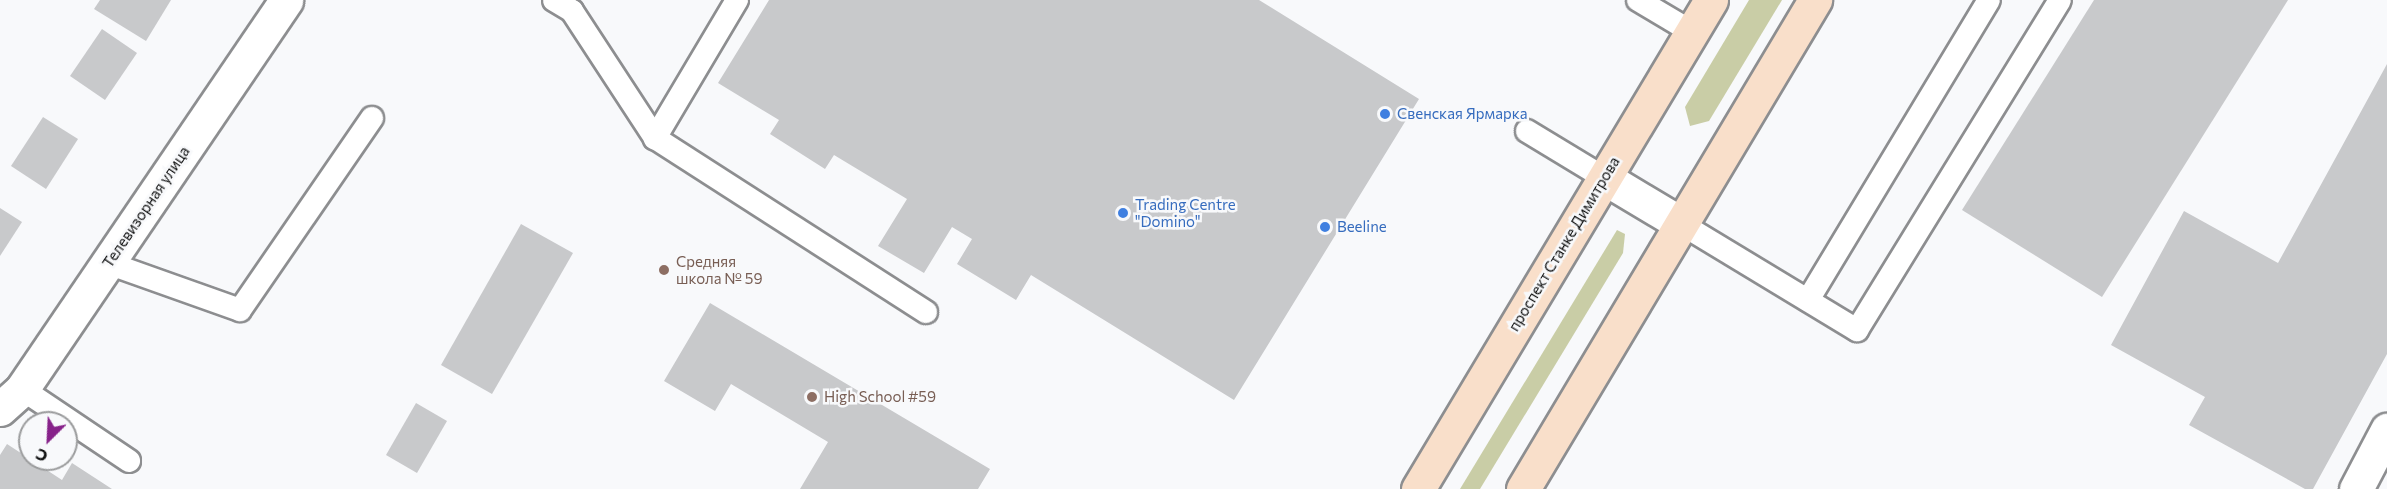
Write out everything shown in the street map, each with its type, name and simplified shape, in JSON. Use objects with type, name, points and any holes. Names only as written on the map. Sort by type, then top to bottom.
[{"type":"main road","name":"проспект Станке Димитрова","points":[[1418,489],[1711,0]]},
{"type":"main road","points":[[1523,489],[1815,0]]},
{"type":"street","name":"Телевизорная улица","points":[[11,399],[108,263],[286,0]]},
{"type":"street","points":[[1604,177],[1680,223]]},
{"type":"street","points":[[2356,489],[2387,430]]},
{"type":"lane","points":[[554,0],[572,11],[655,138],[926,312]]},
{"type":"lane","points":[[655,138],[736,0]]},
{"type":"lane","points":[[1638,0],[1692,32]]},
{"type":"lane","points":[[1808,300],[1989,0]]},
{"type":"lane","points":[[1680,223],[1857,330],[2060,0]]},
{"type":"lane","points":[[108,263],[240,310],[372,118]]},
{"type":"lane","points":[[1527,131],[1604,177]]},
{"type":"lane","points":[[11,399],[129,461]]},
{"type":"green space","points":[[1749,0],[1782,0],[1709,121],[1690,126],[1685,107]]},
{"type":"green space","points":[[1617,230],[1625,234],[1623,253],[1480,489],[1460,489]]},
{"type":"building","points":[[100,0],[171,0],[146,41],[94,9]]},
{"type":"building","name":"Trading Centre \"Domino\"","points":[[769,0],[1259,0],[1419,99],[1234,400],[1031,275],[1016,300],[957,264],[972,239],[952,227],[924,273],[878,246],[907,199],[834,155],[825,169],[770,134],[779,120],[718,83]]},
{"type":"building","points":[[2094,0],[2288,0],[2102,297],[1962,210]]},
{"type":"building","points":[[102,29],[137,53],[105,100],[70,76]]},
{"type":"building","points":[[2387,64],[2387,354],[2313,489],[2305,489],[2189,425],[2205,397],[2111,345],[2184,211],[2278,263]]},
{"type":"building","points":[[43,117],[78,139],[46,189],[11,166]]},
{"type":"building","points":[[0,208],[22,222],[0,256]]},
{"type":"building","points":[[521,224],[573,253],[492,394],[441,365]]},
{"type":"building","name":"High School #59","points":[[710,303],[990,469],[978,489],[800,489],[828,442],[731,384],[715,411],[664,381]]},
{"type":"building","points":[[416,403],[447,421],[417,473],[386,455]]},
{"type":"building","points":[[7,444],[18,451],[18,471],[48,471],[62,480],[67,471],[78,471],[78,467],[112,489],[0,489],[0,455]]},
{"type":"place","name":"Свенская Ярмарка","points":[[1385,114]]},
{"type":"place","name":"Trading Centre \"Domino\"","points":[[1123,213]]},
{"type":"place","name":"Beeline","points":[[1325,227]]},
{"type":"place","name":"Средняя школа № 59","points":[[664,270]]},
{"type":"place","name":"High School #59","points":[[812,397]]}]
